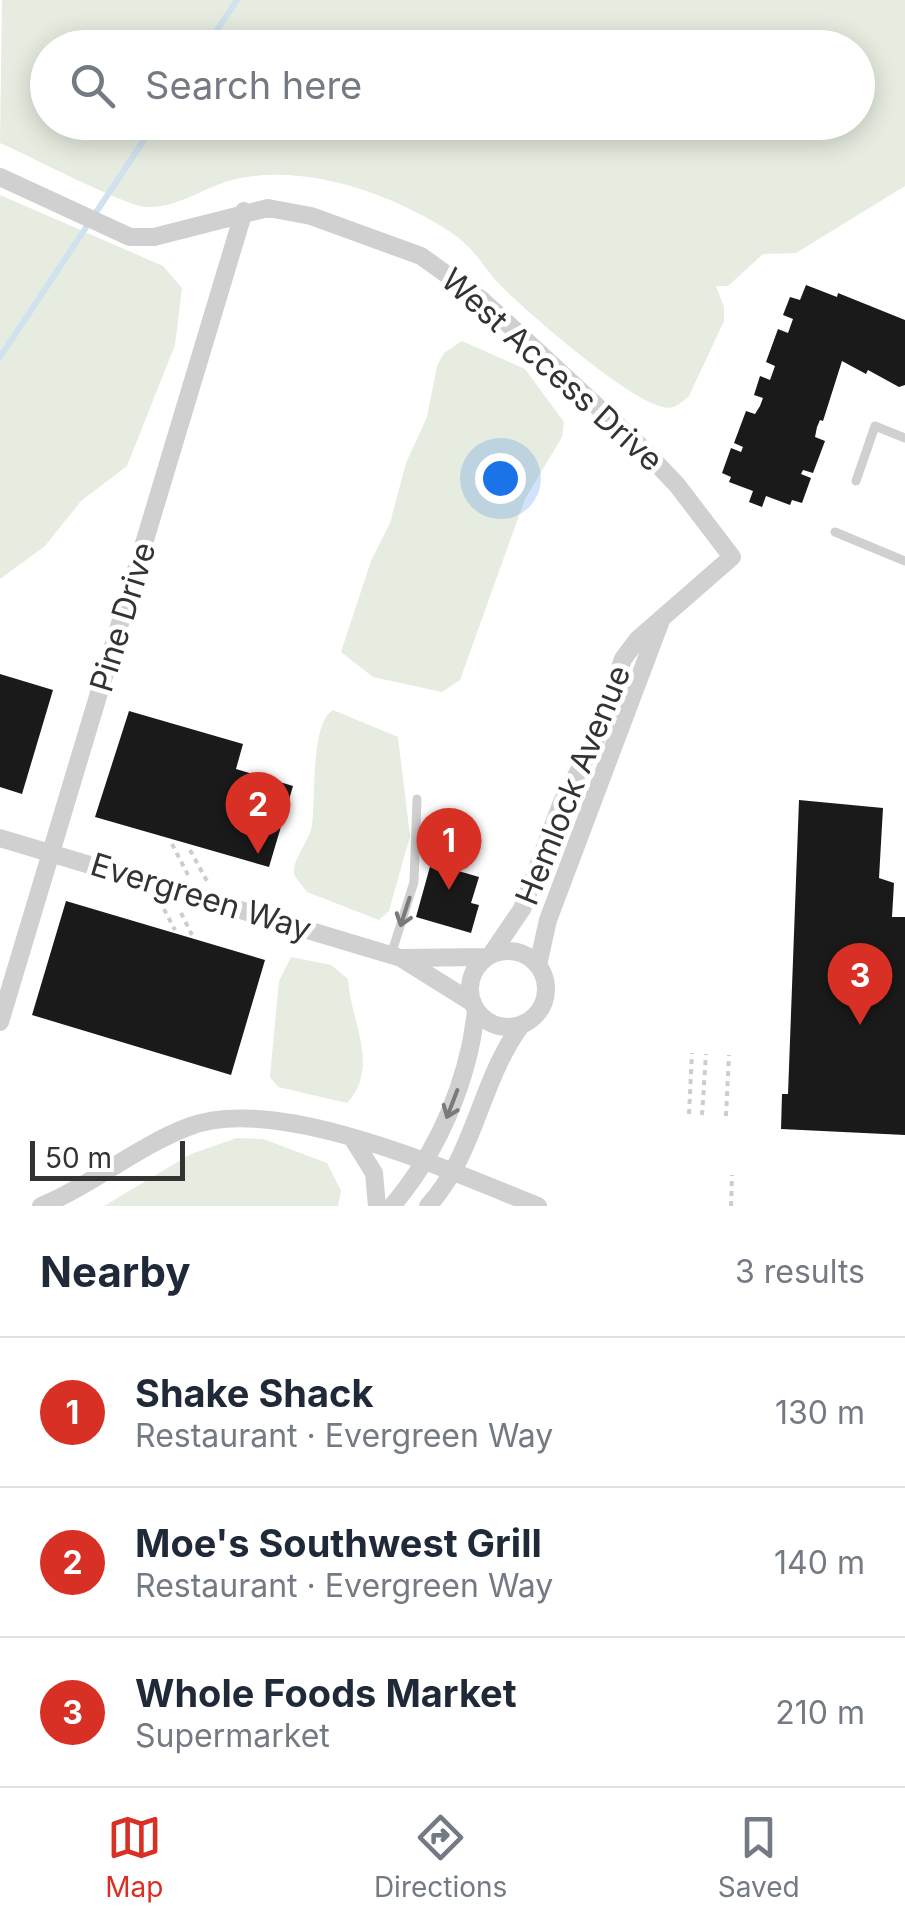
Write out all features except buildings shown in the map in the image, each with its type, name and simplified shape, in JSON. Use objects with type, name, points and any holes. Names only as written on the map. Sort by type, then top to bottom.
[{"type":"street","name":"West Access Drive","points":[[0,177],[110,232],[154,237],[244,211],[268,208],[304,214],[404,248],[440,268],[650,455],[732,556]]},
{"type":"street","name":"Pine Drive","points":[[0,1022],[244,211]]},
{"type":"street","name":"Hemlock Avenue","points":[[489,955],[522,910],[562,802],[596,738],[623,658],[642,634],[660,624],[732,556]]},
{"type":"street","name":"Hemlock Avenue","points":[[538,965],[548,920],[660,624]]},
{"type":"street","name":"Evergreen Way","points":[[0,838],[396,957],[475,1006]]},
{"type":"street","points":[[392,1206],[424,1163],[458,1088],[475,1006],[471,981],[489,955],[514,951],[538,965],[545,978],[545,998],[539,1012],[522,1024],[495,1066],[473,1131],[452,1173],[428,1206]]},
{"type":"street","name":"Evergreen Way","points":[[396,957],[489,955]]},
{"type":"street","points":[[475,1006],[500,1026],[522,1024]]},
{"type":"street","points":[[41,1206],[189,1126],[242,1116],[289,1122],[354,1140],[470,1176],[538,1206]]},
{"type":"street","points":[[354,1140],[374,1173],[377,1206]]},
{"type":"lane","points":[[856,480],[875,426],[905,438]]},
{"type":"lane","points":[[835,532],[905,561]]},
{"type":"lane","points":[[396,957],[414,882],[416,799]]},
{"type":"path","points":[[172,844],[198,897]]},
{"type":"path","points":[[190,850],[218,903]]},
{"type":"path","points":[[689,1114],[692,1053]]},
{"type":"path","points":[[702,1114],[706,1054]]},
{"type":"path","points":[[726,1116],[729,1055]]},
{"type":"path","points":[[731,1206],[732,1175]]},
{"type":"shaded area","points":[[2,0],[905,0],[905,186],[796,253],[763,254],[728,286],[716,286],[724,307],[724,321],[689,396],[671,408],[627,390],[581,356],[505,290],[449,231],[373,193],[316,178],[259,175],[221,183],[169,204],[146,207],[0,143]]},
{"type":"shaded area","points":[[0,195],[163,266],[182,288],[175,345],[127,466],[81,501],[45,546],[0,579]]},
{"type":"shaded area","points":[[462,341],[525,369],[564,422],[562,437],[525,499],[460,680],[442,692],[373,677],[341,652],[371,561],[390,523],[406,463],[427,417],[437,366],[444,353]]},
{"type":"shaded area","points":[[333,710],[398,737],[410,836],[389,911],[379,920],[307,892],[294,875],[312,824],[317,746],[326,718]]},
{"type":"shaded area","points":[[291,957],[331,965],[348,979],[363,1059],[357,1089],[347,1103],[278,1087],[270,1077],[279,981]]},
{"type":"shaded area","points":[[237,1138],[263,1139],[327,1163],[341,1191],[338,1206],[104,1206],[191,1154]]},
{"type":"waterway","points":[[217,30],[237,0]]},
{"type":"waterway","points":[[0,357],[144,140]]},
{"type":"place","name":"Moe's Southwest Grill","points":[[258,854]]},
{"type":"place","name":"Shake Shack","points":[[449,890]]},
{"type":"place","name":"Whole Foods Market","points":[[860,1025]]}]
